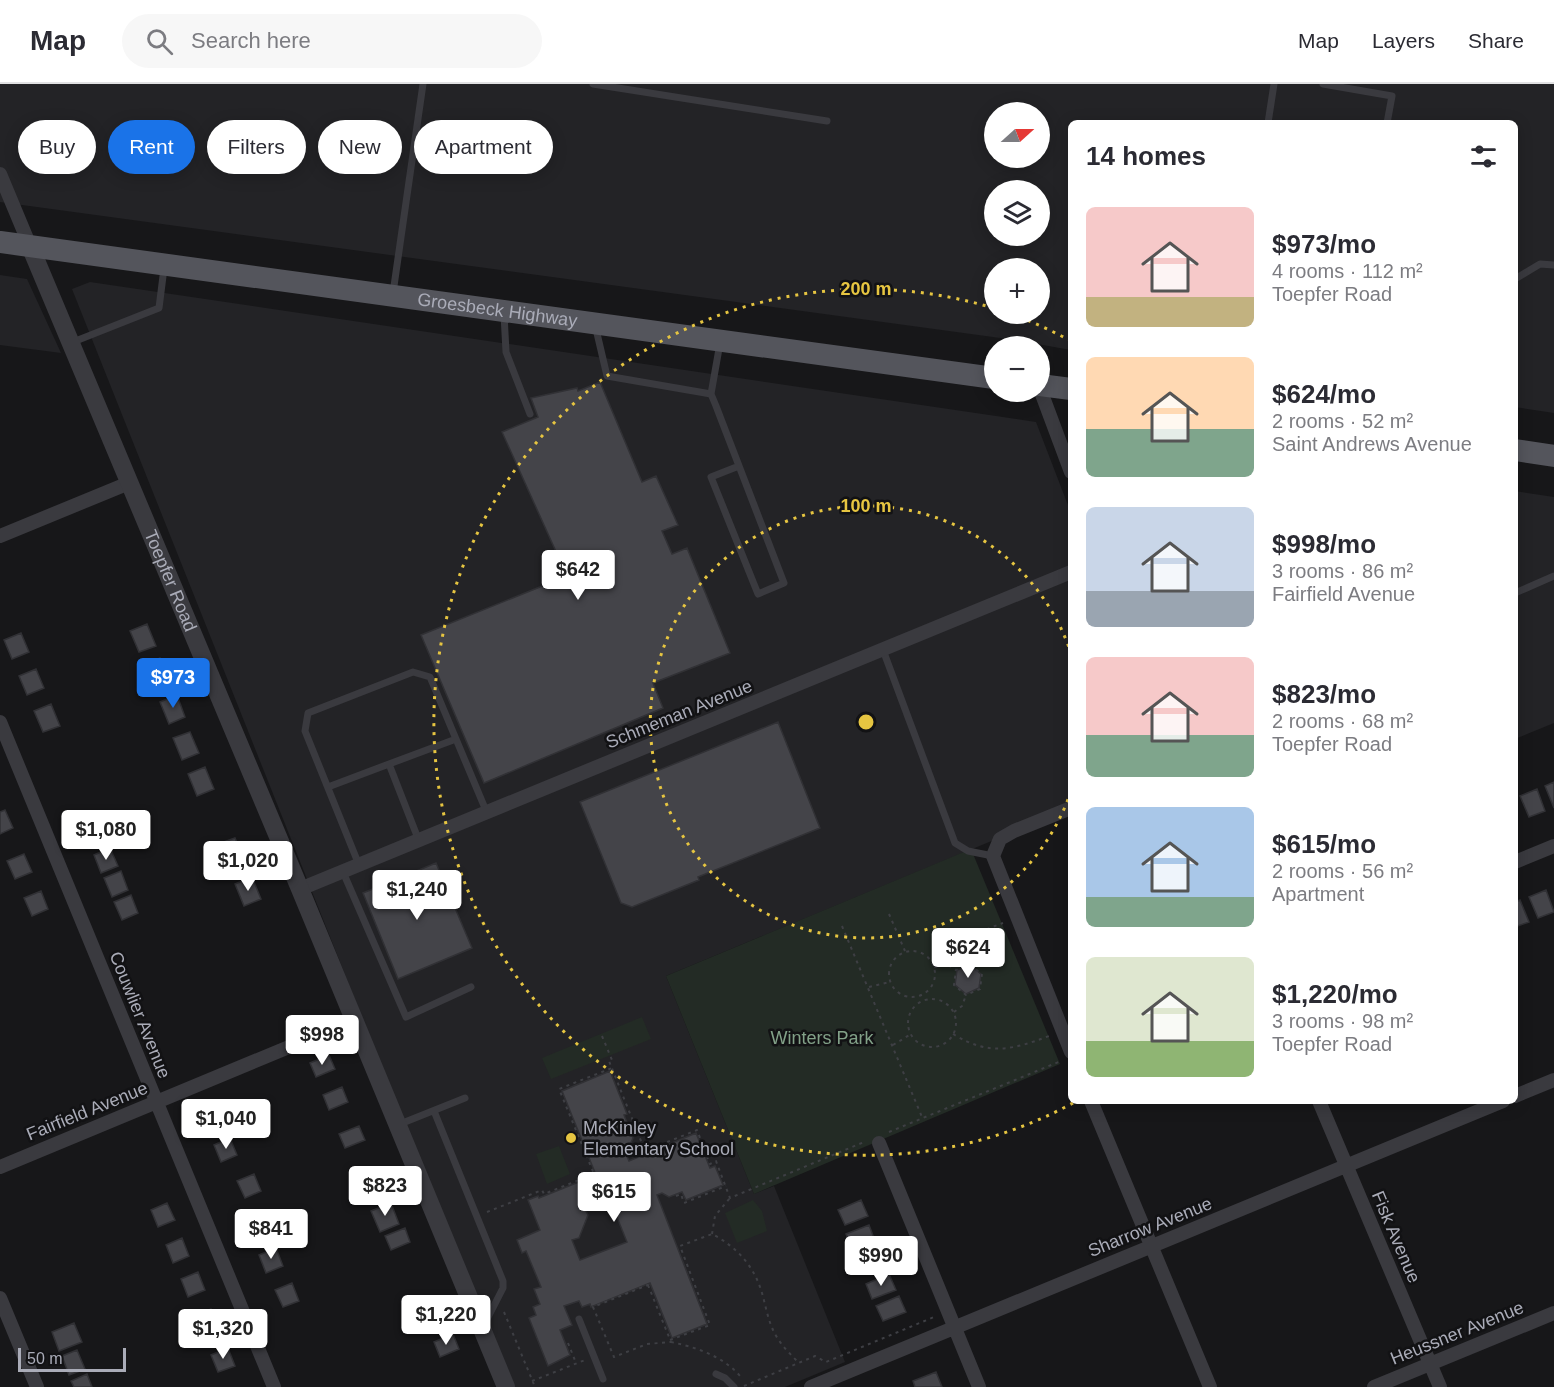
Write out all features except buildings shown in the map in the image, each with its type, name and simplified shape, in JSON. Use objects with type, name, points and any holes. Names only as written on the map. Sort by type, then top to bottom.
[{"type":"main road","name":"Groesbeck Highway","points":[[0,242],[984,377]]},
{"type":"main road","points":[[1050,388],[1068,389]]},
{"type":"main road","points":[[1518,450],[1554,456]]},
{"type":"street","name":"Toepfer Road","points":[[0,174],[506,1387]]},
{"type":"street","points":[[1045,402],[1068,464]]},
{"type":"street","points":[[0,536],[129,483]]},
{"type":"street","name":"Schmeman Avenue","points":[[300,889],[1068,573]]},
{"type":"street","name":"Couwlier Avenue","points":[[0,722],[274,1387]]},
{"type":"street","points":[[1068,809],[1000,839],[993,856],[1068,1052]]},
{"type":"street","points":[[1518,861],[1554,846]]},
{"type":"street","name":"Fairfield Avenue","points":[[0,1167],[354,1020]]},
{"type":"street","points":[[1518,1095],[1554,1080]]},
{"type":"street","points":[[1092,1104],[1210,1387]]},
{"type":"street","name":"Fisk Avenue","points":[[1320,1104],[1440,1387]]},
{"type":"street","name":"Sharrow Avenue","points":[[811,1387],[1496,1104]]},
{"type":"street","points":[[876,1140],[979,1387]]},
{"type":"street","points":[[0,1298],[37,1387]]},
{"type":"street","name":"Heussner Avenue","points":[[1374,1387],[1554,1313]]},
{"type":"lane","points":[[393,296],[423,84]]},
{"type":"lane","points":[[593,84],[827,121]]},
{"type":"lane","points":[[1268,120],[1274,84]]},
{"type":"lane","points":[[1323,84],[1392,96],[1388,120]]},
{"type":"lane","points":[[70,343],[159,308],[165,264]]},
{"type":"lane","points":[[1518,277],[1540,264],[1554,265]]},
{"type":"lane","points":[[504,311],[506,352],[530,414]]},
{"type":"lane","points":[[595,324],[607,376],[711,394]]},
{"type":"lane","points":[[720,341],[711,394],[739,466],[784,583],[758,594],[711,477],[739,466]]},
{"type":"lane","points":[[1518,592],[1554,576]]},
{"type":"lane","points":[[883,650],[955,843],[968,851],[993,856]]},
{"type":"lane","points":[[359,865],[305,731],[308,713],[413,672],[430,677],[487,813]]},
{"type":"lane","points":[[328,787],[456,739]]},
{"type":"lane","points":[[389,764],[419,841]]},
{"type":"lane","points":[[343,872],[406,1017],[471,987]]},
{"type":"lane","points":[[398,1125],[465,1098]]},
{"type":"lane","points":[[434,1111],[503,1281],[503,1288],[482,1329]]},
{"type":"lane","points":[[579,1319],[603,1379]]},
{"type":"lane","points":[[716,1374],[725,1378],[734,1387]]},
{"type":"path","points":[[889,914],[905,951]]},
{"type":"path","points":[[968,966],[968,948],[975,937],[985,930],[1004,923]]},
{"type":"path","points":[[843,926],[922,1118]]},
{"type":"path","points":[[915,950],[923,953],[934,967],[935,979],[932,986],[921,996],[906,997],[893,989],[888,974],[893,959],[905,951],[915,950]]},
{"type":"path","points":[[934,967],[948,965],[956,970]]},
{"type":"path","points":[[954,1012],[962,1006],[966,995],[980,989],[982,974],[970,965],[956,970]]},
{"type":"path","points":[[956,970],[954,985],[966,995]]},
{"type":"path","points":[[868,987],[890,982]]},
{"type":"path","points":[[921,996],[922,1000]]},
{"type":"path","points":[[937,999],[944,1002],[954,1012],[956,1022],[953,1034],[945,1043],[929,1047],[921,1044],[911,1034],[908,1017],[916,1004],[922,1000],[937,999]]},
{"type":"path","points":[[892,1046],[911,1034]]},
{"type":"path","points":[[953,1034],[974,1045],[1000,1050],[1023,1046],[1051,1036]]},
{"type":"path","points":[[602,1036],[612,1060],[609,1061],[645,1151],[697,1130],[710,1164],[717,1161],[730,1198]]},
{"type":"path","points":[[712,1234],[715,1216],[730,1198],[876,1140],[1068,1052]]},
{"type":"path","points":[[487,1212],[542,1190],[544,1194],[594,1174],[560,1089],[612,1068]]},
{"type":"path","points":[[676,1196],[681,1194],[684,1203],[726,1186]]},
{"type":"path","points":[[670,1341],[648,1285],[593,1307],[614,1357],[647,1344],[670,1341],[710,1324],[680,1246],[712,1234]]},
{"type":"path","points":[[712,1234],[729,1244],[747,1262],[759,1283],[766,1311],[776,1335],[799,1363]]},
{"type":"path","points":[[670,1341],[720,1359],[738,1374],[743,1386],[815,1356],[826,1362],[933,1317]]},
{"type":"path","points":[[568,1343],[576,1363]]},
{"type":"path","points":[[532,1381],[611,1350]]},
{"type":"shaded area","points":[[0,84],[1554,84],[1554,413],[1518,407],[1518,120],[1068,120],[1068,349],[1050,346],[1050,336],[986,336],[0,202]]},
{"type":"shaded area","points":[[0,275],[27,279],[61,353],[0,345]]},
{"type":"shaded area","points":[[90,282],[1036,422],[1068,505],[1068,809],[666,976],[754,1194],[774,1186],[845,1362],[785,1387],[515,1387],[391,1090],[72,289]]},
{"type":"shaded area","points":[[1518,491],[1554,497],[1554,723],[1518,738]]},
{"type":"green space","name":"Winters Park","points":[[971,849],[1060,1064],[754,1194],[666,976]]},
{"type":"green space","points":[[642,1017],[651,1039],[551,1079],[542,1058]]},
{"type":"green space","points":[[559,1146],[570,1174],[547,1184],[536,1154]]},
{"type":"green space","points":[[753,1200],[762,1211],[767,1231],[737,1243],[725,1213]]},
{"type":"place","name":"McKinley Elementary School","points":[[571,1138]]}]
